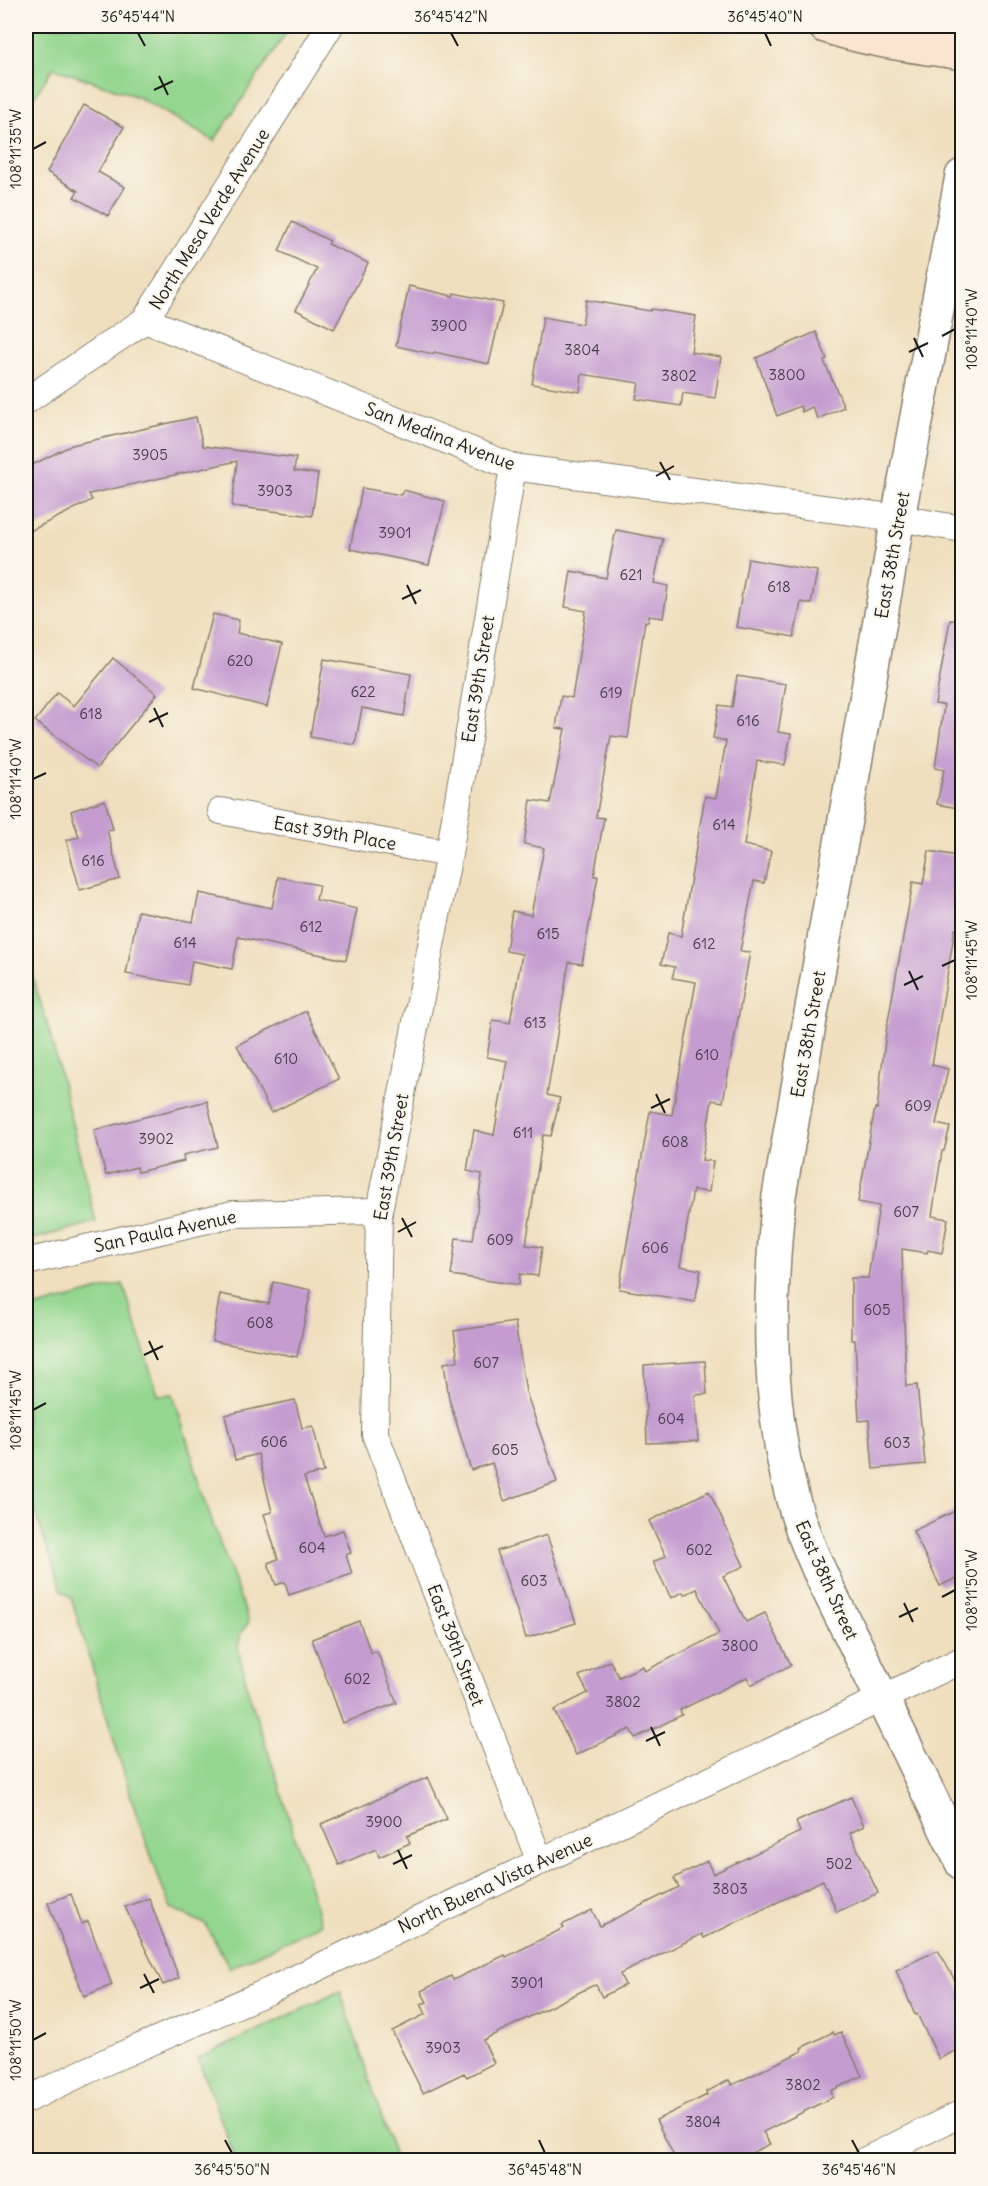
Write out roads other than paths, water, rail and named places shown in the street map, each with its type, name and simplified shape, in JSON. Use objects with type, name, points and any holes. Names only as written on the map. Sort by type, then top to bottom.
[{"type":"main road","points":[[825,26],[901,44],[963,53]]},
{"type":"street","name":"North Mesa Verde Avenue","points":[[26,401],[145,320],[330,26]]},
{"type":"street","name":"East 38th Street","points":[[963,176],[898,518],[780,1196],[772,1263],[771,1329],[777,1419],[798,1518],[819,1570],[963,1863]]},
{"type":"street","name":"San Medina Avenue","points":[[145,320],[513,467],[898,518],[963,529]]},
{"type":"street","name":"East 39th Street","points":[[513,467],[449,854],[379,1211],[375,1434],[540,1862]]},
{"type":"street","name":"East 39th Place","points":[[220,811],[449,854]]},
{"type":"street","name":"San Paula Avenue","points":[[26,1262],[233,1214],[379,1211]]},
{"type":"street","name":"North Buena Vista Avenue","points":[[26,2100],[103,2062],[269,1990],[963,1660]]},
{"type":"street","points":[[866,2160],[963,2113]]}]
